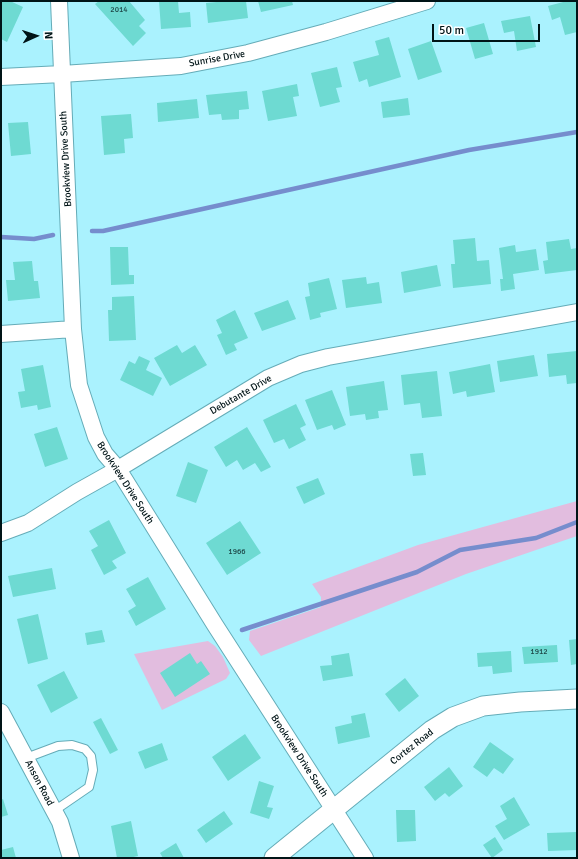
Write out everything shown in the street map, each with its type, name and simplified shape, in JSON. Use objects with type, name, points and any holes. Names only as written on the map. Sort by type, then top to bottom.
[{"type":"street","name":"Brookview Drive South","points":[[59,1],[73,329],[79,385],[96,437],[105,454],[118,469],[215,625],[365,858]]},
{"type":"street","name":"Sunrise Drive","points":[[1,77],[181,66],[248,54],[427,1]]},
{"type":"street","name":"Debutante Drive","points":[[1,533],[28,523],[76,492],[118,469],[268,378],[301,364],[328,357],[577,312]]},
{"type":"street","points":[[1,334],[73,329]]},
{"type":"street","name":"Cortez Road","points":[[274,858],[432,730],[453,717],[483,706],[520,702],[577,699]]},
{"type":"street","name":"Anson Road","points":[[1,712],[60,822],[71,858]]},
{"type":"lane","points":[[26,758],[58,746],[72,745],[85,748],[91,756],[93,770],[89,787],[54,811]]},
{"type":"shaded area","points":[[577,501],[577,536],[466,574],[261,656],[249,640],[250,631],[321,607],[321,597],[312,584],[418,545]]},
{"type":"shaded area","points":[[208,641],[215,646],[223,657],[230,673],[226,679],[162,710],[134,654]]},
{"type":"building","points":[[1,1],[10,1],[23,7],[7,42],[1,39]]},
{"type":"building","points":[[99,1],[129,1],[145,20],[139,26],[146,33],[133,46],[95,4]]},
{"type":"building","points":[[159,1],[178,1],[179,13],[190,12],[191,27],[161,29]]},
{"type":"building","points":[[246,1],[248,18],[208,23],[206,3]]},
{"type":"building","points":[[258,1],[292,1],[293,5],[261,12]]},
{"type":"building","points":[[567,1],[577,1],[577,32],[565,35],[560,17],[552,20],[548,6]]},
{"type":"building","points":[[530,16],[536,47],[517,51],[514,31],[504,33],[501,21]]},
{"type":"building","points":[[484,23],[493,54],[475,59],[466,28]]},
{"type":"building","points":[[389,37],[401,77],[369,87],[367,79],[359,82],[353,62],[379,55],[375,41]]},
{"type":"building","points":[[431,41],[442,72],[418,80],[408,49]]},
{"type":"building","points":[[337,67],[342,87],[336,88],[340,102],[320,107],[311,73]]},
{"type":"building","points":[[297,84],[299,96],[293,97],[297,116],[268,121],[262,91]]},
{"type":"building","points":[[247,91],[249,109],[239,110],[239,119],[222,120],[221,114],[209,115],[206,95]]},
{"type":"building","points":[[408,98],[410,115],[383,118],[381,102]]},
{"type":"building","points":[[197,99],[199,118],[158,122],[157,103]]},
{"type":"building","points":[[131,114],[133,138],[124,139],[125,153],[104,155],[101,116]]},
{"type":"building","points":[[28,122],[31,154],[11,156],[8,123]]},
{"type":"building","points":[[475,238],[477,261],[489,260],[491,284],[453,288],[451,264],[455,264],[453,240]]},
{"type":"building","points":[[569,239],[571,249],[577,248],[577,270],[545,274],[543,261],[548,260],[546,242]]},
{"type":"building","points":[[515,245],[516,252],[536,249],[539,270],[513,274],[515,289],[501,291],[500,279],[503,279],[499,248]]},
{"type":"building","points":[[110,247],[128,247],[129,275],[134,275],[134,284],[111,285]]},
{"type":"building","points":[[32,261],[34,281],[38,281],[40,298],[8,301],[6,280],[15,280],[13,262]]},
{"type":"building","points":[[437,265],[441,286],[404,293],[401,272]]},
{"type":"building","points":[[366,277],[367,284],[379,282],[382,303],[346,308],[342,280]]},
{"type":"building","points":[[329,278],[337,309],[320,313],[321,317],[310,320],[305,297],[310,296],[308,283]]},
{"type":"building","points":[[134,296],[136,340],[109,341],[108,310],[112,310],[112,297]]},
{"type":"building","points":[[288,300],[296,319],[262,331],[254,313]]},
{"type":"building","points":[[235,310],[248,338],[234,344],[237,350],[226,355],[217,335],[222,333],[216,320]]},
{"type":"building","points":[[177,345],[182,353],[195,345],[207,365],[170,386],[154,358]]},
{"type":"building","points":[[577,351],[577,383],[567,384],[566,375],[549,377],[547,354]]},
{"type":"building","points":[[534,355],[538,376],[500,382],[497,361]]},
{"type":"building","points":[[139,356],[150,361],[146,370],[162,378],[153,396],[120,380],[129,361],[135,364]]},
{"type":"building","points":[[490,364],[495,392],[467,397],[466,391],[453,394],[449,372]]},
{"type":"building","points":[[43,365],[51,407],[38,410],[37,405],[21,408],[18,392],[25,391],[21,369]]},
{"type":"building","points":[[437,371],[442,416],[422,418],[420,403],[404,405],[401,375]]},
{"type":"building","points":[[384,381],[388,410],[378,411],[379,418],[366,420],[365,414],[350,416],[346,387]]},
{"type":"building","points":[[332,390],[346,425],[334,430],[332,425],[317,430],[305,400]]},
{"type":"building","points":[[296,404],[306,425],[300,428],[306,440],[289,449],[284,439],[274,443],[263,420]]},
{"type":"building","points":[[57,427],[68,459],[45,467],[34,434]]},
{"type":"building","points":[[247,427],[271,467],[261,472],[255,463],[243,470],[237,460],[226,467],[214,447]]},
{"type":"building","points":[[423,453],[426,475],[413,476],[410,454]]},
{"type":"building","points":[[188,462],[208,470],[196,503],[176,496]]},
{"type":"building","points":[[318,478],[325,494],[304,504],[296,487]]},
{"type":"building","points":[[109,520],[126,553],[112,561],[117,568],[104,575],[91,550],[98,546],[89,531]]},
{"type":"building","points":[[240,521],[261,553],[227,575],[206,543]]},
{"type":"building","points":[[52,568],[56,589],[13,597],[8,576]]},
{"type":"building","points":[[148,577],[166,609],[136,626],[128,611],[136,606],[126,589]]},
{"type":"building","points":[[38,614],[48,659],[28,664],[17,619]]},
{"type":"building","points":[[102,630],[105,642],[87,645],[85,633]]},
{"type":"building","points":[[577,639],[577,664],[571,665],[569,640]]},
{"type":"building","points":[[557,645],[558,662],[524,664],[522,647]]},
{"type":"building","points":[[511,651],[512,672],[493,674],[492,666],[478,667],[477,653]]},
{"type":"building","points":[[190,653],[197,664],[201,661],[210,674],[175,697],[160,673]]},
{"type":"building","points":[[349,653],[353,676],[323,681],[320,666],[332,665],[331,656]]},
{"type":"building","points":[[64,671],[78,698],[51,713],[37,685]]},
{"type":"building","points":[[405,678],[419,696],[399,712],[385,694]]},
{"type":"building","points":[[365,713],[370,737],[338,744],[335,727],[352,723],[351,716]]},
{"type":"building","points":[[101,718],[118,750],[110,754],[93,722]]},
{"type":"building","points":[[245,734],[261,758],[228,781],[212,757]]},
{"type":"building","points":[[490,742],[514,759],[503,774],[494,768],[487,777],[473,767]]},
{"type":"building","points":[[162,743],[168,760],[145,769],[138,752]]},
{"type":"building","points":[[449,767],[463,786],[449,797],[445,793],[435,801],[424,787]]},
{"type":"building","points":[[259,781],[274,786],[267,807],[273,808],[269,819],[250,813]]},
{"type":"building","points":[[514,797],[530,825],[504,840],[495,826],[507,819],[500,806]]},
{"type":"building","points":[[3,799],[8,815],[1,817],[1,800]]},
{"type":"building","points":[[396,810],[415,810],[416,841],[397,842]]},
{"type":"building","points":[[224,811],[233,824],[206,843],[197,830]]},
{"type":"building","points":[[131,821],[138,856],[117,858],[111,826]]},
{"type":"building","points":[[577,832],[577,850],[548,851],[547,833]]},
{"type":"building","points":[[495,837],[503,850],[492,858],[483,845]]},
{"type":"building","points":[[176,843],[184,858],[163,858],[160,853]]},
{"type":"building","points":[[13,847],[16,858],[1,858],[1,850]]},
{"type":"waterway","points":[[92,231],[103,231],[469,150],[577,132]]},
{"type":"waterway","points":[[1,237],[34,239],[53,235]]},
{"type":"waterway","points":[[242,630],[417,572],[460,550],[536,538],[577,522]]}]
